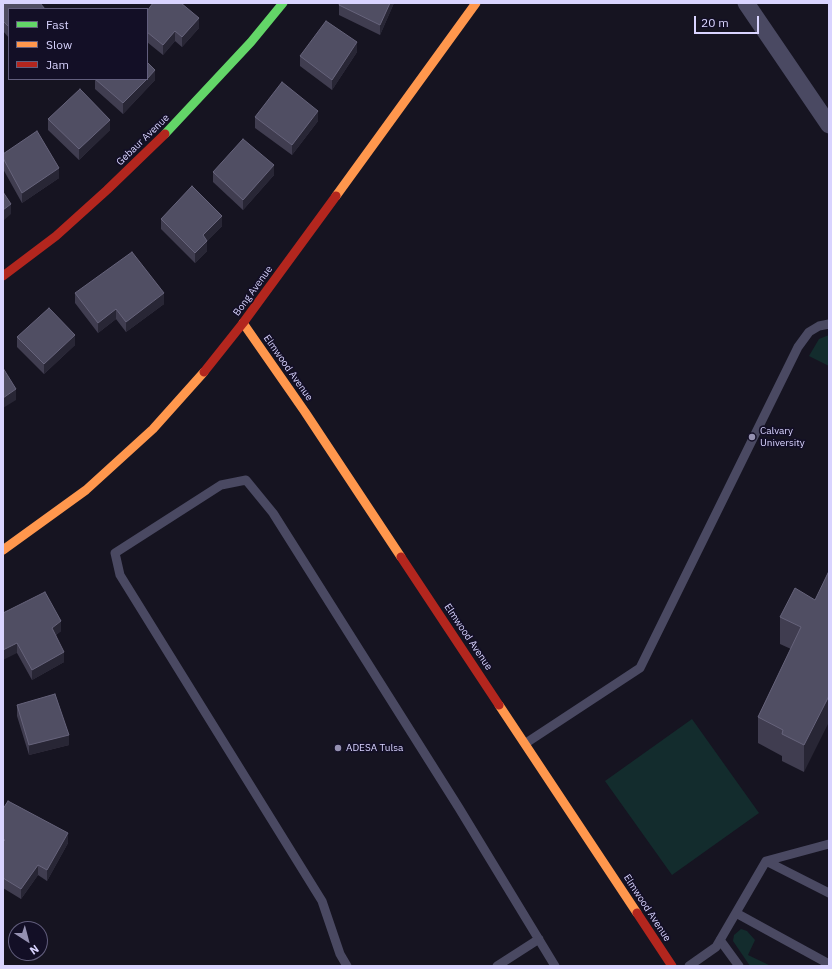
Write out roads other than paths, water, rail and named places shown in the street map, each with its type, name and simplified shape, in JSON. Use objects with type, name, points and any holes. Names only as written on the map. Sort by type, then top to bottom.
[{"type":"street","name":"Gebaur Avenue","points":[[3,276],[56,236],[113,185],[181,118],[251,42],[283,3]]},
{"type":"street","name":"Bong Avenue","points":[[3,550],[86,490],[153,429],[204,372],[243,323],[476,3]]},
{"type":"street","points":[[746,3],[829,125]]},
{"type":"street","name":"Elmwood Avenue","points":[[243,323],[305,412],[526,743],[672,966]]},
{"type":"lane","points":[[526,743],[640,668],[798,347],[809,332],[819,326],[829,324]]},
{"type":"lane","points":[[347,966],[340,954],[322,901],[120,575],[115,553],[221,485],[246,480],[273,513],[459,808],[555,966]]},
{"type":"lane","points":[[688,966],[716,946],[766,861],[829,844]]},
{"type":"lane","points":[[766,861],[829,893]]},
{"type":"lane","points":[[736,912],[829,964]]},
{"type":"lane","points":[[497,966],[539,939]]},
{"type":"lane","points":[[720,940],[739,966]]},
{"type":"place","name":"Calvary University","points":[[752,437]]},
{"type":"place","name":"ADESA Tulsa","points":[[338,748]]}]
